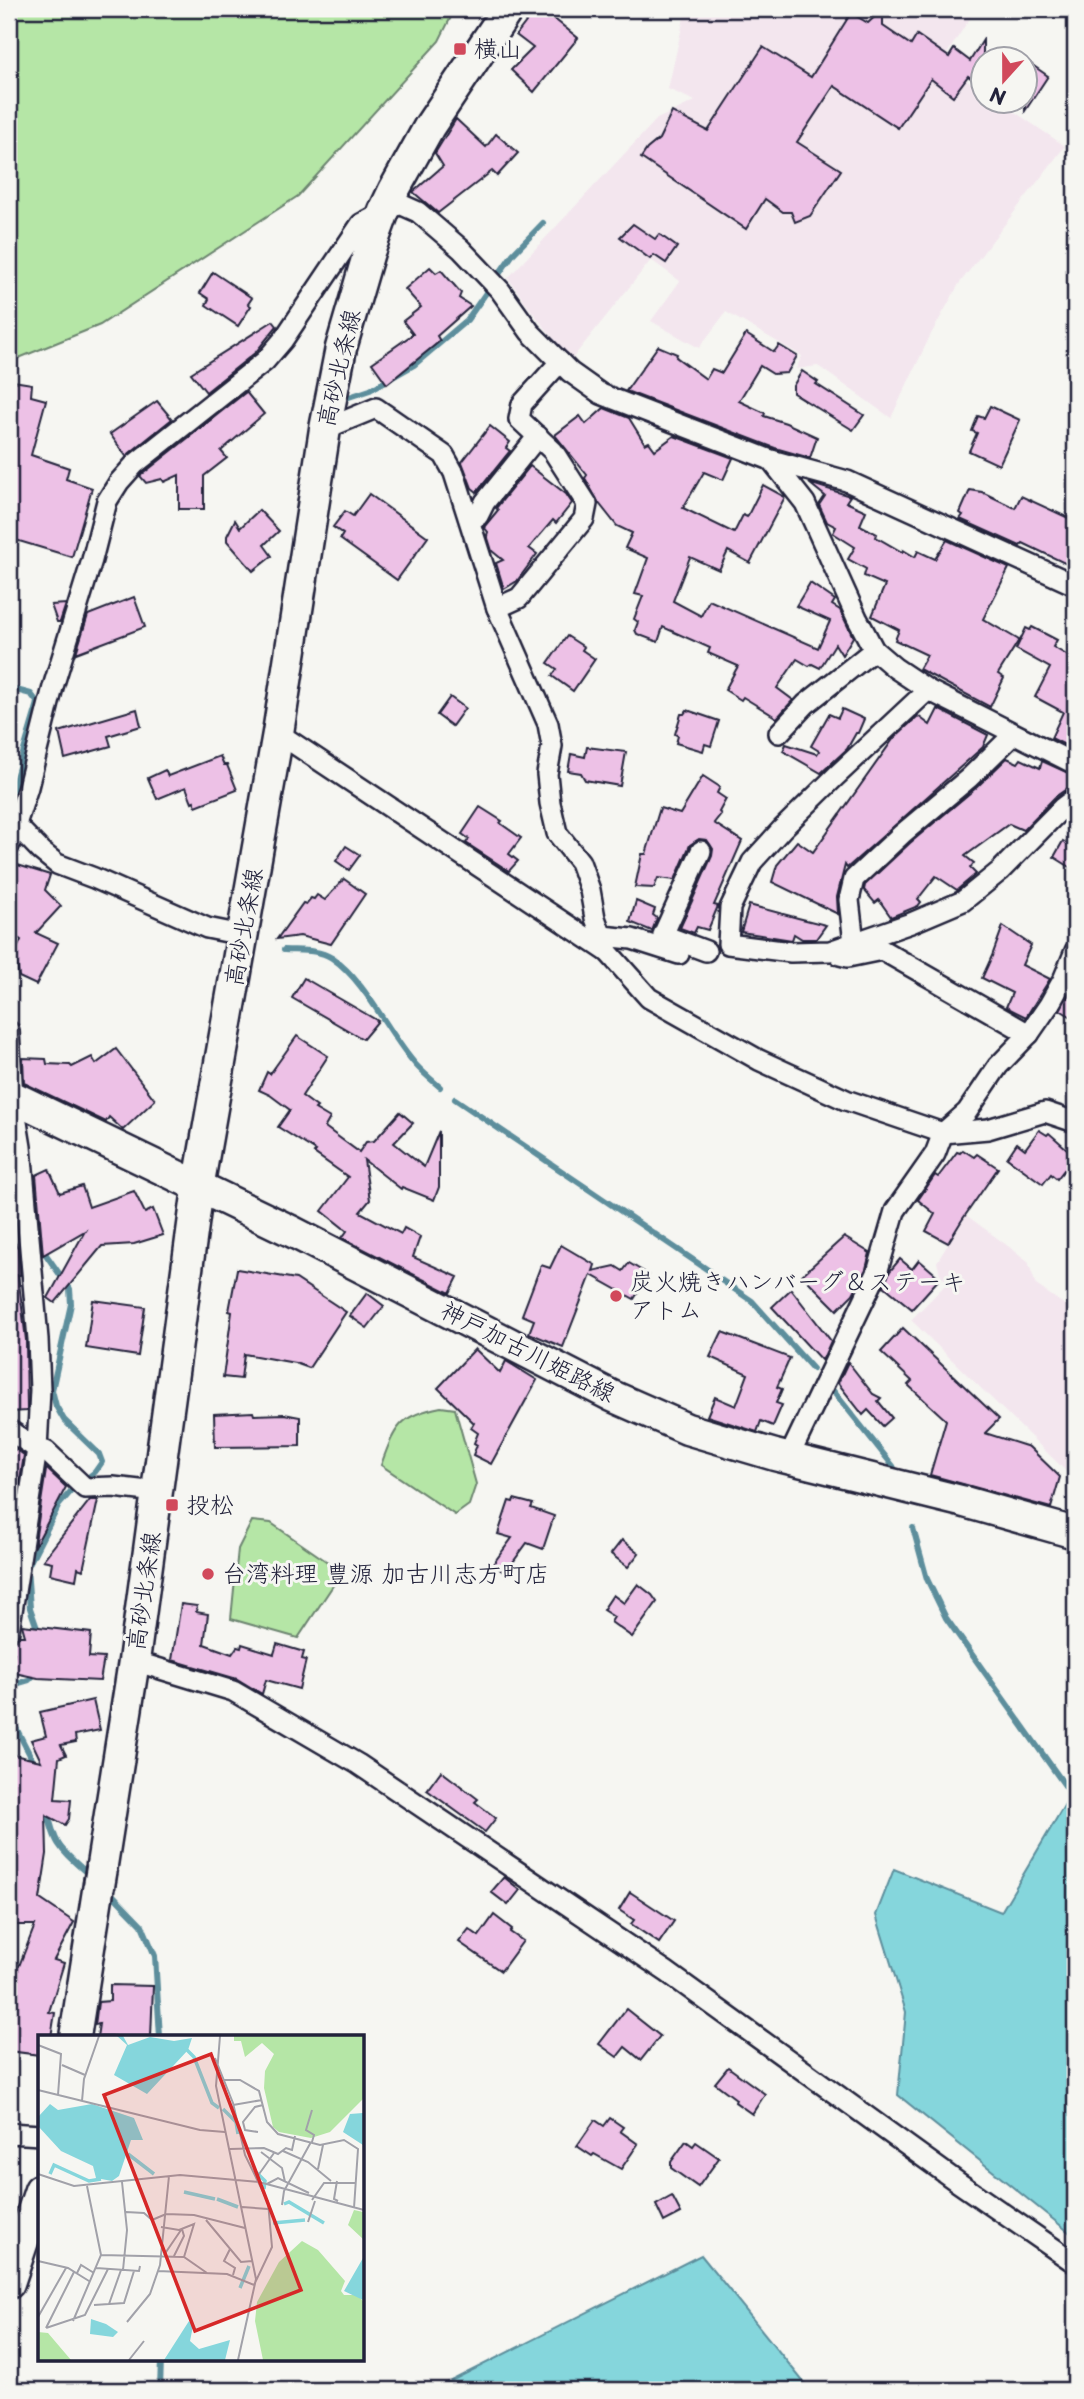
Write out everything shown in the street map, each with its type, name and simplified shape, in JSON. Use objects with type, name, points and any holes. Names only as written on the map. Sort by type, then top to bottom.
[{"type":"main road","name":"高砂北条線","points":[[75,2035],[134,1661],[198,1188],[278,733],[325,429],[341,348],[384,211],[429,127],[508,9]]},
{"type":"main road","name":"神戸加古川姫路線","points":[[11,1096],[293,1232],[612,1396],[687,1429],[1075,1533]]},
{"type":"main road","points":[[9,2283],[38,2196]]},
{"type":"street","points":[[242,935],[207,928],[57,864],[41,851],[12,836],[107,501],[135,464],[274,352],[361,224],[400,204],[410,207],[461,249],[494,284],[530,332],[570,372],[601,394],[771,460],[847,481],[1075,585]]},
{"type":"street","points":[[498,608],[519,598],[584,519],[587,504],[554,451],[519,419],[522,404],[560,362]]},
{"type":"street","points":[[325,429],[376,408],[444,455],[454,473],[498,608],[548,724],[552,746],[547,774],[557,833],[580,862],[605,944]]},
{"type":"street","points":[[478,516],[485,502],[538,436]]},
{"type":"street","points":[[771,460],[805,503],[874,650],[895,668],[929,690],[1075,764]]},
{"type":"street","points":[[779,733],[806,704],[874,650]]},
{"type":"street","points":[[728,944],[730,908],[752,862],[835,776],[929,690]]},
{"type":"street","points":[[278,733],[605,944],[649,998],[759,1060],[846,1100],[943,1133],[988,1129],[1045,1112],[1075,1122]]},
{"type":"street","points":[[854,943],[849,900],[854,879],[902,834],[969,778],[1014,734]]},
{"type":"street","points":[[605,944],[632,939],[687,956],[728,944],[791,952],[830,951],[963,901],[1000,871],[1075,798]]},
{"type":"street","points":[[701,851],[663,935],[706,951]]},
{"type":"street","points":[[830,951],[848,957],[881,950],[1029,1034]]},
{"type":"street","points":[[789,1457],[877,1273],[895,1211],[935,1154],[943,1133],[967,1112],[998,1066],[1029,1034],[1049,1005],[1075,951]]},
{"type":"street","points":[[9,1031],[15,1149],[27,1221],[40,1390],[37,1449],[9,1631]]},
{"type":"street","points":[[9,1430],[37,1449],[46,1451],[85,1488],[113,1487],[157,1492]]},
{"type":"street","points":[[134,1661],[233,1692],[358,1764],[667,1972],[958,2183],[1075,2263]]},
{"type":"street","points":[[9,2133],[38,2135]]},
{"type":"shaded area","points":[[686,9],[962,9],[972,15],[941,63],[968,81],[968,116],[1021,116],[1065,146],[959,284],[930,336],[891,418],[818,366],[796,369],[802,356],[726,312],[699,348],[651,321],[680,281],[651,260],[571,360],[508,278],[657,119],[695,101],[668,89]]},
{"type":"shaded area","points":[[966,1215],[1028,1261],[1036,1285],[1075,1312],[1075,1435],[1068,1473],[911,1320],[947,1283],[940,1274],[937,1262]]},
{"type":"green space","points":[[9,9],[455,9],[439,41],[298,196],[100,325],[9,362]]},
{"type":"green space","points":[[441,1407],[455,1409],[476,1484],[469,1505],[455,1515],[381,1465],[390,1441],[400,1425],[416,1414]]},
{"type":"green space","points":[[252,1521],[271,1523],[342,1572],[298,1638],[231,1619],[238,1549]]},
{"type":"water","points":[[1075,1792],[1075,2237],[898,2095],[906,2012],[876,1915],[894,1869],[1001,1912],[1071,1794]]},
{"type":"water","points":[[701,2255],[810,2390],[433,2390]]},
{"type":"building","points":[[536,9],[542,9],[578,38],[534,92],[511,70],[533,48],[516,35]]},
{"type":"building","points":[[883,9],[883,26],[911,45],[917,35],[949,57],[954,49],[968,60],[968,76],[953,96],[931,79],[898,128],[834,86],[797,142],[841,170],[810,216],[795,222],[791,212],[783,212],[765,199],[746,229],[641,158],[659,139],[672,112],[708,131],[763,47],[811,77],[851,13],[868,23]]},
{"type":"building","points":[[1038,69],[1048,76],[1038,91]]},
{"type":"building","points":[[456,119],[486,147],[496,134],[518,153],[497,176],[492,171],[438,213],[413,192],[443,166],[435,153]]},
{"type":"building","points":[[633,224],[655,239],[659,234],[677,247],[666,263],[654,255],[650,259],[620,237]]},
{"type":"building","points":[[430,267],[436,273],[441,270],[461,293],[459,298],[471,306],[437,336],[440,341],[387,384],[372,363],[413,334],[403,321],[421,307],[405,289]]},
{"type":"building","points":[[213,272],[252,298],[248,304],[251,306],[238,326],[206,305],[209,299],[200,293]]},
{"type":"building","points":[[273,321],[277,326],[256,352],[206,392],[191,373]]},
{"type":"building","points":[[746,334],[774,352],[779,345],[797,356],[787,373],[773,374],[760,366],[739,401],[765,413],[764,416],[817,437],[810,458],[775,448],[626,391],[658,346],[677,354],[676,357],[706,379],[712,369],[722,373]]},
{"type":"building","points":[[802,371],[818,382],[816,384],[864,415],[853,430],[793,393],[793,386]]},
{"type":"building","points":[[13,381],[32,384],[31,396],[46,400],[31,455],[69,468],[66,479],[92,488],[72,557],[9,538],[9,389],[12,390]]},
{"type":"building","points":[[246,392],[264,414],[221,451],[227,458],[204,476],[204,509],[179,509],[179,475],[164,482],[162,479],[146,483],[140,476]]},
{"type":"building","points":[[157,401],[172,419],[126,456],[110,434]]},
{"type":"building","points":[[990,406],[1020,420],[999,465],[969,451],[977,433],[972,431],[978,416],[984,418]]},
{"type":"building","points":[[604,408],[629,418],[645,444],[649,442],[655,450],[674,436],[733,458],[723,480],[704,472],[683,508],[734,533],[743,515],[747,517],[763,485],[785,497],[750,563],[728,551],[719,570],[690,557],[673,601],[701,616],[709,600],[818,648],[830,621],[796,606],[810,583],[835,600],[832,605],[840,610],[853,637],[842,655],[835,644],[820,668],[812,664],[809,666],[797,659],[777,688],[793,700],[777,718],[743,697],[741,700],[725,690],[738,666],[708,653],[710,648],[663,627],[658,642],[637,634],[635,630],[638,622],[634,619],[643,596],[635,594],[648,558],[625,548],[632,533],[617,526],[598,502],[585,478],[587,475],[555,435],[580,416],[586,424]]},
{"type":"building","points":[[490,426],[510,442],[506,448],[510,451],[477,492],[472,488],[462,462]]},
{"type":"building","points":[[530,466],[566,494],[572,503],[556,523],[553,520],[529,548],[537,554],[517,581],[504,589],[496,563],[503,560],[492,551],[488,532],[484,527]]},
{"type":"building","points":[[809,483],[850,496],[846,502],[866,511],[860,525],[902,552],[903,550],[915,557],[918,551],[935,559],[947,540],[1009,568],[983,619],[1019,640],[998,674],[1004,678],[990,707],[919,669],[927,655],[895,640],[899,630],[872,616],[885,585],[864,576],[866,569],[848,559],[855,547],[833,533],[836,527],[827,522],[819,505],[825,496]]},
{"type":"building","points":[[970,490],[982,492],[1015,508],[1021,496],[1075,521],[1075,568],[1023,543],[1020,546],[960,519]]},
{"type":"building","points":[[369,494],[428,537],[397,580],[340,539],[343,534],[333,527],[345,511],[353,516]]},
{"type":"building","points":[[259,510],[279,531],[264,545],[272,556],[253,571],[227,541],[227,536],[235,520],[240,528]]},
{"type":"building","points":[[134,597],[145,627],[76,653],[88,615]]},
{"type":"building","points":[[66,604],[60,622],[57,622],[51,605]]},
{"type":"building","points":[[1032,627],[1057,640],[1053,647],[1075,660],[1075,750],[1051,738],[1063,712],[1035,697],[1050,668],[1016,649],[1026,628],[1030,630]]},
{"type":"building","points":[[567,636],[584,647],[582,650],[595,659],[573,691],[552,676],[557,669],[548,663]]},
{"type":"building","points":[[450,697],[465,708],[452,726],[437,715]]},
{"type":"building","points":[[137,709],[141,726],[108,736],[111,746],[65,759],[59,732]]},
{"type":"building","points":[[842,709],[864,719],[847,749],[821,773],[783,751],[786,744],[817,754],[819,751],[811,746],[829,714],[838,718]]},
{"type":"building","points":[[938,709],[988,735],[983,747],[847,868],[845,865],[837,897],[838,914],[772,882],[777,865],[797,841],[813,852],[894,738],[918,716],[930,725]]},
{"type":"building","points":[[687,710],[719,721],[711,746],[705,744],[703,751],[676,743],[678,736],[675,734],[681,714]]},
{"type":"building","points":[[587,747],[626,752],[620,786],[585,780],[581,773],[568,771],[571,754],[585,757]]},
{"type":"building","points":[[220,756],[224,765],[227,765],[237,790],[196,806],[186,787],[157,799],[148,778],[165,770],[168,776]]},
{"type":"building","points":[[1007,758],[1018,763],[1021,759],[1040,768],[1042,761],[1075,776],[1075,786],[1055,797],[1023,830],[1009,824],[965,856],[974,863],[970,868],[976,874],[957,890],[936,876],[918,899],[921,902],[918,906],[891,917],[879,900],[875,903],[864,890],[865,885]]},
{"type":"building","points":[[703,776],[720,787],[717,793],[726,799],[719,812],[721,814],[714,823],[742,841],[714,905],[718,906],[708,930],[697,927],[694,933],[680,928],[712,856],[713,849],[707,840],[699,839],[690,845],[675,880],[658,878],[654,888],[635,887],[642,854],[646,854],[660,808],[680,814]]},
{"type":"building","points":[[480,807],[502,821],[500,823],[521,838],[509,854],[518,861],[509,871],[466,843],[469,839],[462,834]]},
{"type":"building","points":[[1063,841],[1075,849],[1075,870],[1054,857]]},
{"type":"building","points":[[346,846],[360,855],[349,870],[336,861]]},
{"type":"building","points":[[11,863],[50,875],[45,890],[61,906],[36,933],[58,943],[36,985],[19,977],[15,953],[21,940],[9,932]]},
{"type":"building","points":[[344,879],[365,894],[331,944],[300,936],[277,939],[303,903],[306,904],[317,895],[325,900]]},
{"type":"building","points":[[636,901],[655,909],[653,915],[657,918],[652,931],[630,922]]},
{"type":"building","points":[[749,905],[826,925],[816,939],[802,939],[794,934],[792,940],[741,932]]},
{"type":"building","points":[[1003,926],[1031,945],[1022,965],[1050,979],[1026,1017],[1006,1007],[1012,993],[982,978]]},
{"type":"building","points":[[304,978],[378,1021],[363,1039],[292,998]]},
{"type":"building","points":[[1072,988],[1075,989],[1075,1019],[1060,1010]]},
{"type":"building","points":[[297,1036],[328,1056],[302,1096],[317,1107],[315,1109],[330,1118],[325,1127],[359,1152],[366,1142],[374,1141],[400,1112],[413,1123],[394,1143],[424,1167],[439,1131],[439,1187],[434,1200],[402,1187],[401,1189],[364,1160],[370,1200],[360,1212],[401,1234],[404,1228],[420,1237],[413,1257],[458,1277],[450,1293],[342,1238],[347,1231],[322,1211],[348,1177],[314,1153],[316,1151],[278,1127],[290,1110],[259,1090],[267,1072],[270,1074]]},
{"type":"building","points":[[116,1049],[155,1100],[123,1130],[109,1117],[106,1122],[24,1083],[23,1058],[46,1059],[47,1064],[72,1067],[92,1057],[96,1064]]},
{"type":"building","points":[[1039,1130],[1047,1135],[1049,1133],[1075,1156],[1075,1180],[1064,1170],[1057,1179],[1051,1174],[1043,1184],[1007,1158],[1017,1143],[1025,1149]]},
{"type":"building","points":[[963,1150],[974,1157],[977,1154],[998,1168],[948,1243],[926,1231],[935,1214],[918,1200],[935,1175],[938,1177],[957,1152]]},
{"type":"building","points":[[49,1169],[60,1193],[82,1186],[89,1207],[134,1191],[145,1213],[153,1209],[163,1235],[134,1244],[102,1246],[55,1303],[48,1298],[85,1231],[43,1255],[36,1175]]},
{"type":"building","points":[[9,1232],[18,1248],[18,1275],[26,1340],[27,1411],[9,1412]]},
{"type":"building","points":[[844,1237],[870,1253],[866,1269],[853,1294],[837,1310],[802,1275]]},
{"type":"building","points":[[561,1245],[595,1265],[593,1271],[615,1266],[623,1271],[629,1263],[649,1275],[634,1299],[591,1275],[563,1347],[529,1333],[534,1320],[522,1315],[541,1265],[550,1268]]},
{"type":"building","points":[[900,1259],[912,1269],[919,1260],[940,1278],[912,1309],[884,1286],[890,1271]]},
{"type":"building","points":[[237,1269],[296,1279],[346,1312],[309,1368],[244,1354],[241,1379],[223,1377],[232,1312],[229,1311]]},
{"type":"building","points":[[791,1289],[831,1341],[822,1361],[772,1307]]},
{"type":"building","points":[[367,1293],[384,1306],[367,1328],[350,1316]]},
{"type":"building","points":[[93,1300],[145,1307],[138,1356],[86,1348]]},
{"type":"building","points":[[903,1328],[999,1419],[985,1433],[1029,1447],[1060,1477],[1051,1508],[930,1475],[946,1420],[908,1385],[912,1381],[881,1352]]},
{"type":"building","points":[[722,1332],[790,1358],[777,1387],[782,1389],[776,1403],[782,1405],[773,1426],[761,1421],[757,1432],[707,1416],[715,1397],[736,1406],[748,1374],[710,1357]]},
{"type":"building","points":[[475,1349],[500,1373],[506,1361],[537,1380],[491,1464],[473,1455],[478,1433],[471,1428],[474,1423],[438,1388]]},
{"type":"building","points":[[848,1362],[873,1394],[881,1398],[878,1401],[892,1418],[883,1426],[868,1410],[863,1415],[838,1383]]},
{"type":"building","points":[[253,1412],[254,1415],[284,1414],[300,1417],[300,1446],[215,1447],[214,1414]]},
{"type":"building","points":[[9,1449],[24,1455],[9,1550]]},
{"type":"building","points":[[46,1470],[66,1487],[34,1548]]},
{"type":"building","points":[[514,1499],[533,1504],[531,1508],[554,1516],[543,1549],[527,1543],[505,1573],[493,1564],[512,1538],[498,1534],[509,1501],[513,1502]]},
{"type":"building","points":[[90,1500],[98,1500],[83,1570],[78,1568],[76,1580],[50,1574],[52,1562],[43,1560]]},
{"type":"building","points":[[622,1540],[639,1553],[628,1567],[611,1554]]},
{"type":"building","points":[[638,1584],[657,1602],[632,1637],[611,1622],[614,1617],[603,1610],[613,1595],[624,1603]]},
{"type":"building","points":[[181,1604],[197,1606],[196,1612],[208,1614],[204,1644],[232,1654],[237,1647],[241,1648],[242,1644],[274,1654],[277,1644],[304,1652],[302,1659],[306,1660],[299,1689],[266,1680],[262,1694],[237,1679],[172,1660]]},
{"type":"building","points":[[22,1625],[91,1633],[89,1657],[104,1658],[100,1681],[38,1678],[10,1672],[13,1642],[20,1636],[25,1636]]},
{"type":"building","points":[[93,1700],[100,1730],[75,1735],[76,1742],[61,1745],[66,1755],[59,1758],[55,1799],[71,1800],[69,1819],[65,1825],[46,1815],[47,1854],[40,1899],[74,1922],[54,1960],[64,1963],[49,2012],[55,2013],[51,2035],[38,2035],[38,2055],[9,2051],[9,1963],[19,1966],[35,1925],[9,1925],[9,1754],[41,1761],[31,1740],[46,1736],[40,1712]]},
{"type":"building","points":[[441,1771],[478,1799],[475,1802],[496,1818],[485,1832],[427,1790]]},
{"type":"building","points":[[504,1877],[520,1890],[508,1905],[491,1892]]},
{"type":"building","points":[[630,1892],[674,1921],[659,1943],[631,1924],[634,1920],[619,1910]]},
{"type":"building","points":[[494,1915],[523,1941],[501,1971],[459,1942],[469,1929],[479,1936]]},
{"type":"building","points":[[110,1985],[153,1986],[151,2035],[97,2035],[99,2024],[95,2025],[98,2002],[110,2001]]},
{"type":"building","points":[[626,2009],[660,2036],[641,2060],[625,2047],[617,2057],[599,2044]]},
{"type":"building","points":[[728,2067],[765,2094],[752,2114],[715,2083]]},
{"type":"building","points":[[610,2118],[623,2127],[620,2131],[638,2144],[621,2169],[577,2146],[595,2120],[604,2126]]},
{"type":"building","points":[[686,2141],[693,2146],[696,2142],[719,2158],[698,2187],[671,2168],[671,2162]]},
{"type":"building","points":[[672,2196],[681,2213],[664,2222],[656,2205]]},
{"type":"waterway","points":[[340,400],[370,390],[414,365],[467,320],[513,254],[543,223]]},
{"type":"waterway","points":[[9,688],[31,694],[38,703],[9,801]]},
{"type":"waterway","points":[[284,950],[321,953],[344,968],[356,980],[406,1053],[440,1087]]},
{"type":"waterway","points":[[455,1099],[708,1270]]},
{"type":"waterway","points":[[9,1213],[24,1230]]},
{"type":"waterway","points":[[35,1239],[70,1289],[71,1304],[52,1390],[56,1406],[64,1420],[99,1454],[102,1462],[95,1472],[72,1490],[59,1505],[27,1568],[30,1608],[39,1634]]},
{"type":"waterway","points":[[721,1280],[752,1301],[813,1369]]},
{"type":"waterway","points":[[831,1388],[893,1466],[897,1475]]},
{"type":"waterway","points":[[913,1528],[927,1579],[946,1618],[1071,1794]]},
{"type":"waterway","points":[[9,1693],[12,1685],[29,1680],[36,1673]]},
{"type":"waterway","points":[[9,1714],[35,1765]]},
{"type":"waterway","points":[[47,1809],[56,1839],[70,1858],[87,1873]]},
{"type":"waterway","points":[[111,1893],[142,1925],[155,1956],[160,2035]]},
{"type":"waterway","points":[[160,2390],[161,2360]]},
{"type":"place","name":"横山","points":[[460,49]]},
{"type":"place","name":"炭火焼きハンバーグ＆ステーキ アトム","points":[[616,1296]]},
{"type":"place","name":"投松","points":[[172,1505]]},
{"type":"place","name":"台湾料理 豊源 加古川志方町店","points":[[208,1574]]}]
